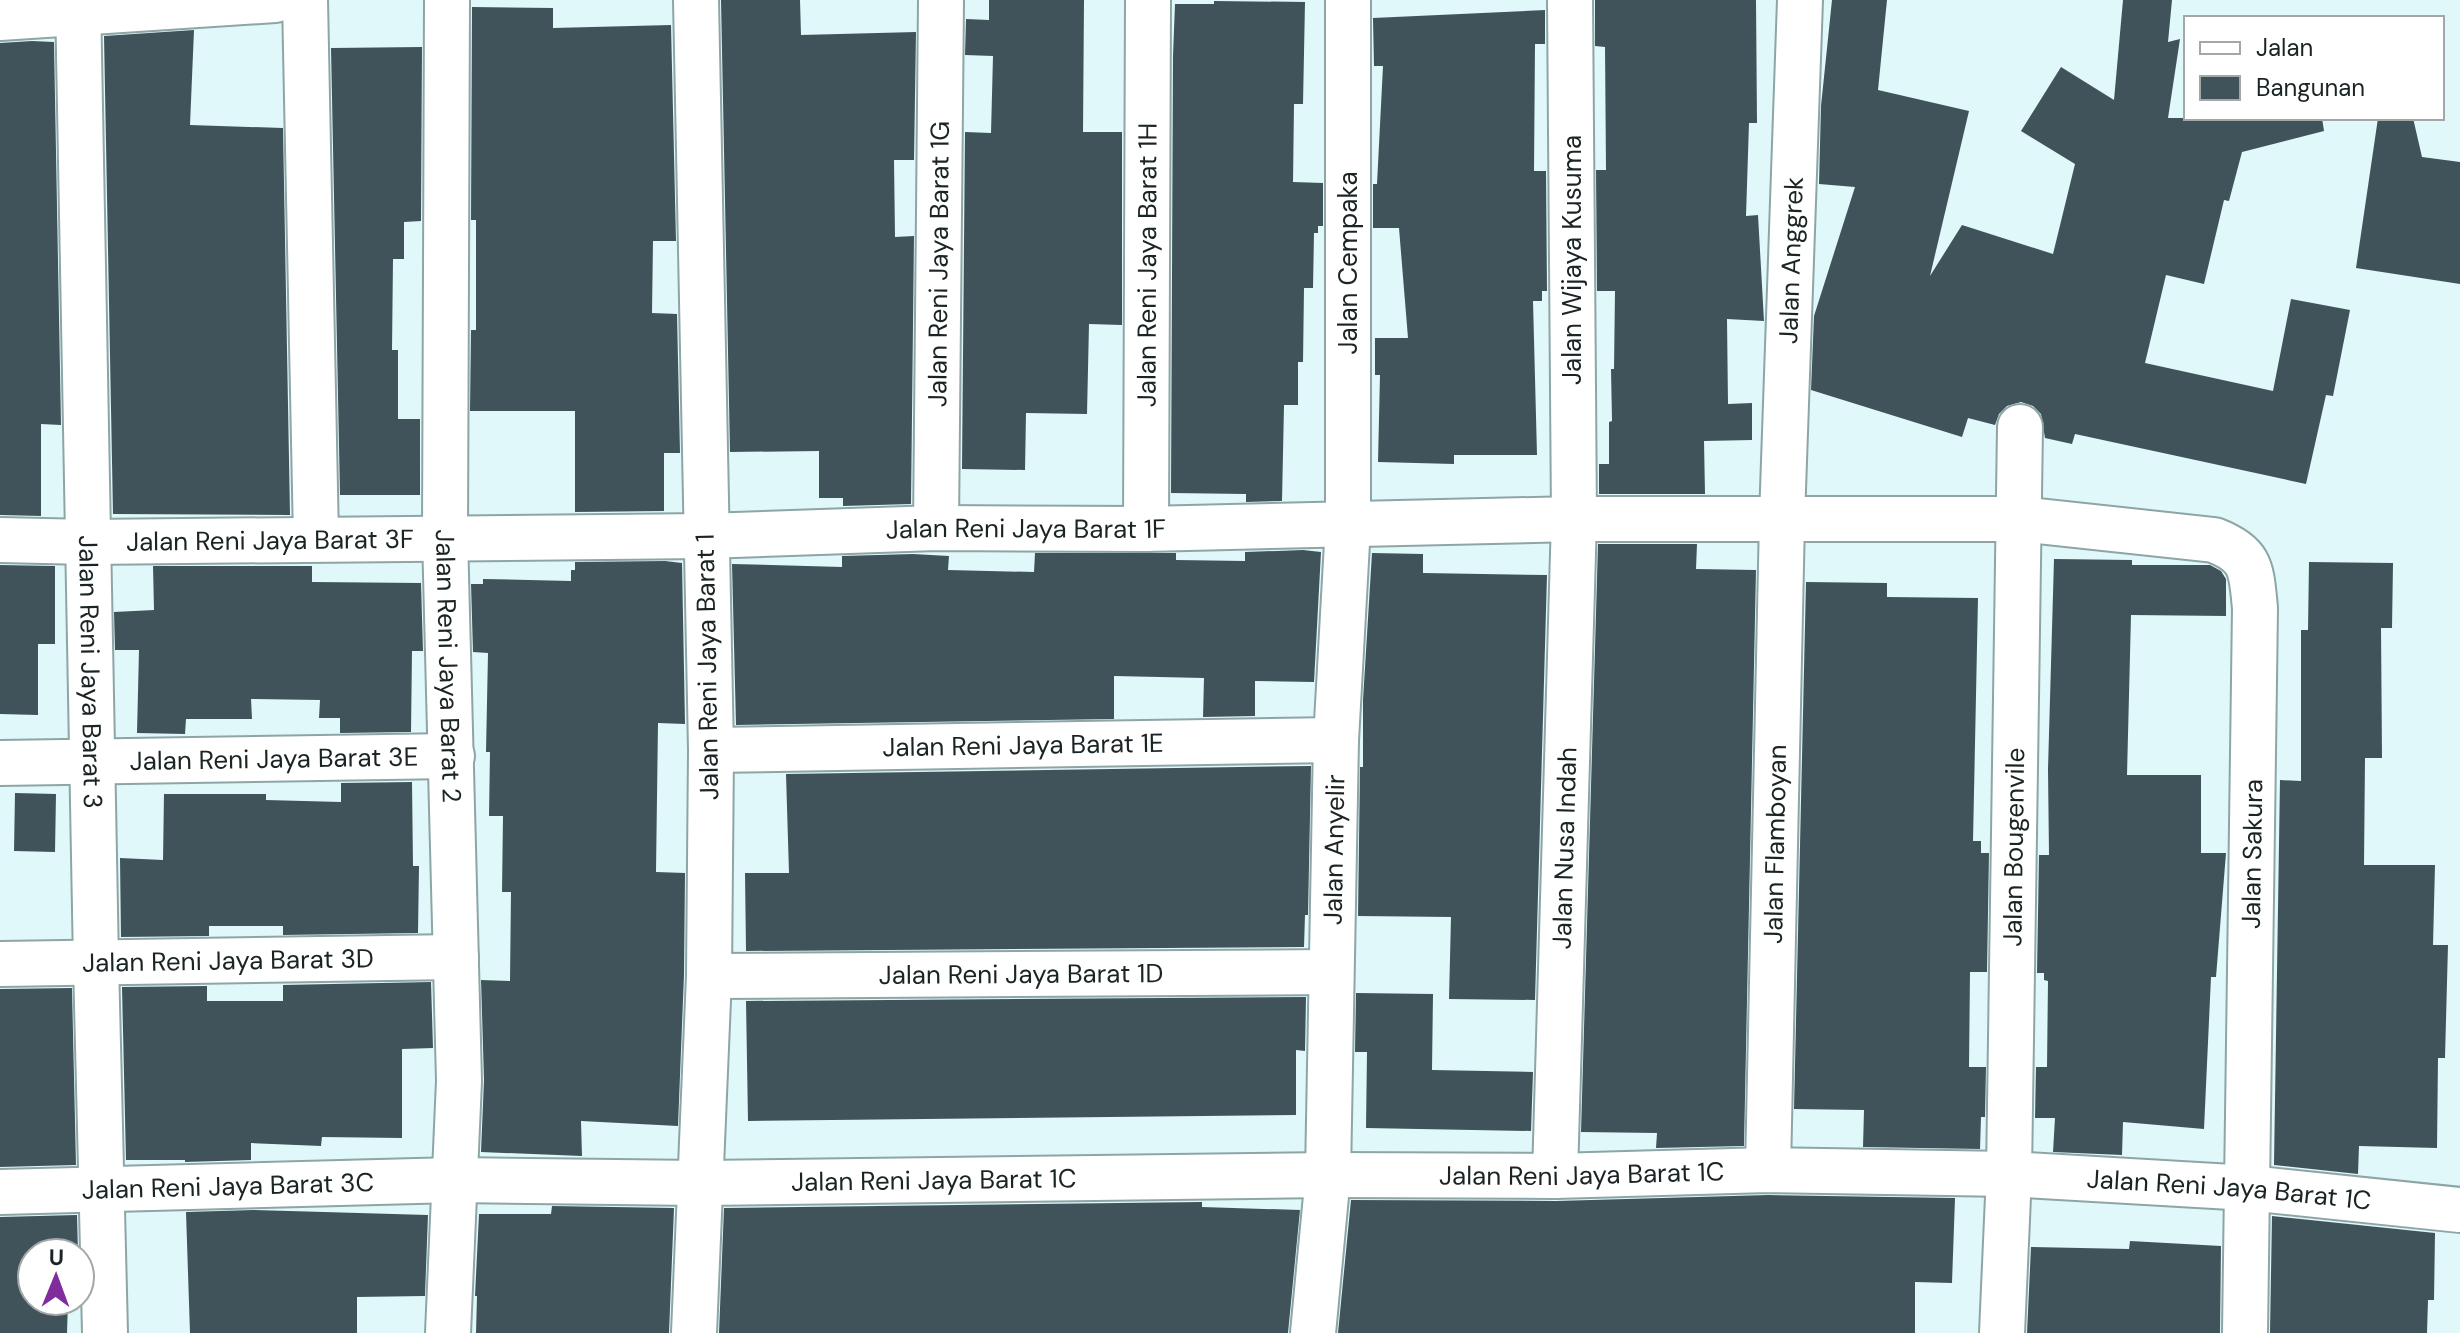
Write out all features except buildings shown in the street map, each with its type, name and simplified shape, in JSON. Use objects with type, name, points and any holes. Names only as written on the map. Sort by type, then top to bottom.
[{"type":"street","points":[[0,18],[78,6],[275,0]]},
{"type":"street","points":[[305,0],[316,539]]},
{"type":"street","name":"Jalan Reni Jaya Barat 2","points":[[447,0],[445,536],[459,1081],[448,1333]]},
{"type":"street","name":"Jalan Reni Jaya Barat 1","points":[[694,1333],[709,976],[711,750],[696,0]]},
{"type":"street","name":"Jalan Reni Jaya Barat 1G","points":[[936,528],[941,0]]},
{"type":"street","name":"Jalan Reni Jaya Barat 1H","points":[[1146,529],[1148,0]]},
{"type":"street","name":"Jalan Cempaka","points":[[1348,0],[1348,525]]},
{"type":"street","name":"Jalan Wijaya Kusuma","points":[[1570,0],[1574,519]]},
{"type":"street","name":"Jalan Anggrek","points":[[1782,519],[1800,0]]},
{"type":"street","name":"Jalan Reni Jaya Barat 3","points":[[78,6],[105,1333]]},
{"type":"street","name":"Jalan Bougenvile","points":[[2002,1333],[2009,1174],[2020,427]]},
{"type":"street","name":"Jalan Reni Jaya Barat 1F","points":[[445,536],[705,536],[936,528],[1146,529],[1574,519],[2019,519],[2214,540]]},
{"type":"street","name":"Jalan Nusa Indah","points":[[1555,1176],[1574,519]]},
{"type":"street","name":"Jalan Flamboyan","points":[[1768,1170],[1782,519]]},
{"type":"street","name":"Jalan Anyelir","points":[[1313,1333],[1328,1175],[1336,740],[1348,525]]},
{"type":"street","name":"Jalan Reni Jaya Barat 3F","points":[[0,540],[88,542],[445,536]]},
{"type":"street","name":"Jalan Sakura","points":[[2214,540],[2237,549],[2251,569],[2255,608],[2245,1333]]},
{"type":"street","name":"Jalan Reni Jaya Barat 1E","points":[[711,750],[1336,740]]},
{"type":"street","name":"Jalan Reni Jaya Barat 3E","points":[[0,763],[452,756]]},
{"type":"street","name":"Jalan Reni Jaya Barat 3D","points":[[0,964],[456,957]]},
{"type":"street","name":"Jalan Reni Jaya Barat 1D","points":[[709,976],[1331,972]]},
{"type":"street","name":"Jalan Reni Jaya Barat 1C","points":[[455,1180],[701,1183],[1328,1175],[1555,1176],[1768,1170],[2009,1174],[2249,1188],[2460,1210]]},
{"type":"street","name":"Jalan Reni Jaya Barat 3C","points":[[0,1192],[455,1180]]}]
